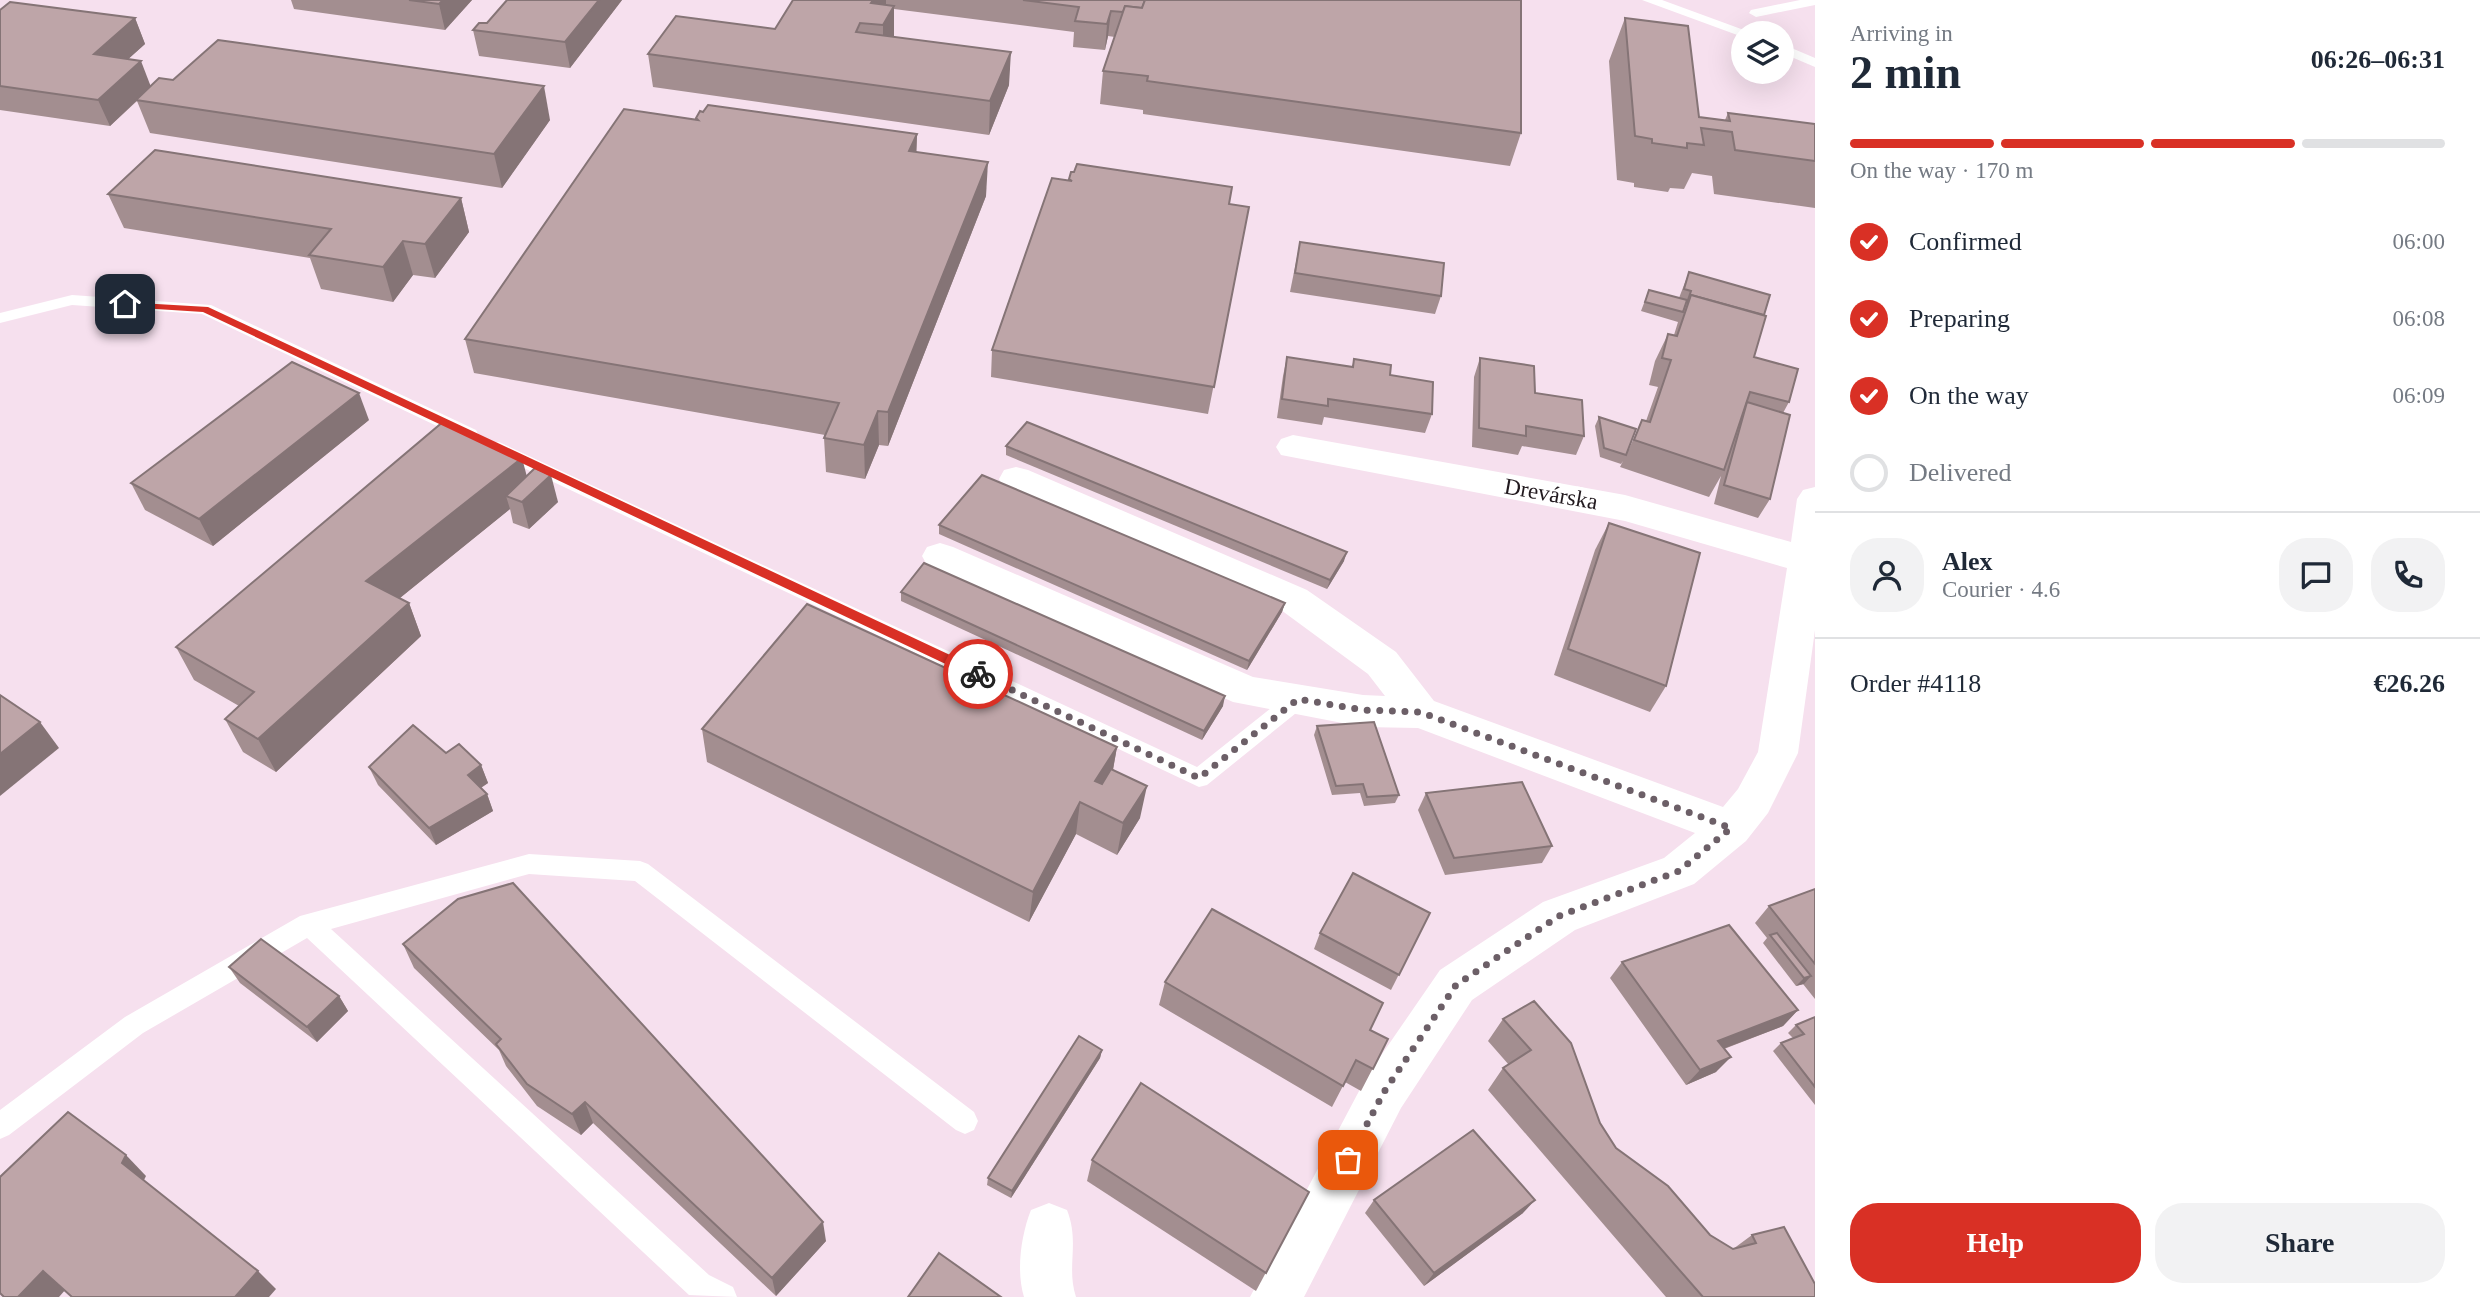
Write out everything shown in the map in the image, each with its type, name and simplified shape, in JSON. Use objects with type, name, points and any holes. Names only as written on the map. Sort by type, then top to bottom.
[{"type":"street","name":"Drevárska","points":[[1293,447],[1625,508],[1806,560]]},
{"type":"street","points":[[1016,479],[1294,600],[1381,663],[1420,712]]},
{"type":"street","points":[[1276,1297],[1384,1092],[1456,985],[1559,916],[1679,871],[1731,828],[1754,802],[1778,753],[1815,499]]},
{"type":"street","points":[[940,556],[1247,691],[1363,710],[1420,712],[1731,828]]},
{"type":"street","points":[[1049,1227],[1046,1285],[1050,1297]]},
{"type":"lane","points":[[1649,0],[1731,28]]},
{"type":"lane","points":[[1753,6],[1815,1]]},
{"type":"lane","points":[[1794,53],[1815,62]]},
{"type":"lane","points":[[0,318],[72,300],[205,309],[1199,778],[1298,699]]},
{"type":"lane","points":[[0,1126],[134,1025],[309,924],[529,864],[640,871],[965,1121]]},
{"type":"lane","points":[[309,924],[699,1285],[723,1297]]},
{"type":"building","points":[[409,0],[443,0],[439,4]]},
{"type":"building","points":[[507,0],[599,0],[565,42],[473,30],[479,23],[487,23]]},
{"type":"building","points":[[793,0],[873,0],[871,3],[894,6],[883,25],[860,23],[856,32],[1011,52],[990,101],[648,54],[676,16],[775,29]]},
{"type":"building","points":[[1023,0],[1145,0],[1142,8],[1125,6],[1123,12],[1111,11],[1107,24],[1075,21],[1079,7]]},
{"type":"building","points":[[1145,0],[1521,0],[1521,133],[1147,81],[1148,76],[1103,71],[1125,6],[1142,8]]},
{"type":"building","points":[[10,2],[135,18],[94,54],[141,61],[98,100],[0,86],[0,10]]},
{"type":"building","points":[[1625,18],[1688,26],[1699,117],[1730,121],[1728,113],[1815,124],[1815,161],[1735,150],[1732,132],[1701,128],[1704,145],[1687,143],[1687,148],[1652,143],[1652,139],[1635,136]]},
{"type":"building","points":[[218,40],[544,86],[494,154],[136,100],[159,78],[173,80]]},
{"type":"building","points":[[708,105],[917,134],[909,151],[988,162],[888,412],[878,411],[864,445],[824,438],[839,403],[465,339],[624,109],[698,120],[696,118],[700,111],[703,112]]},
{"type":"building","points":[[155,150],[461,198],[425,244],[403,241],[383,267],[309,255],[331,229],[108,194]]},
{"type":"building","points":[[1077,164],[1232,187],[1229,204],[1249,207],[1214,387],[992,350],[1052,178],[1072,181],[1069,179],[1071,172],[1074,172]]},
{"type":"building","points":[[1300,242],[1444,263],[1441,296],[1295,273]]},
{"type":"building","points":[[1689,272],[1770,295],[1764,315],[1691,295],[1687,303],[1691,291],[1684,289]]},
{"type":"building","points":[[1649,290],[1687,300],[1683,312],[1645,302]]},
{"type":"building","points":[[1691,295],[1766,316],[1754,357],[1798,369],[1789,402],[1750,392],[1724,470],[1634,440],[1642,420],[1650,422],[1671,360],[1662,358],[1668,334],[1677,336]]},
{"type":"building","points":[[1287,357],[1353,367],[1354,359],[1391,365],[1390,375],[1433,382],[1432,414],[1328,399],[1328,406],[1282,399]]},
{"type":"building","points":[[1480,358],[1534,366],[1535,393],[1582,400],[1584,436],[1526,426],[1526,436],[1479,428]]},
{"type":"building","points":[[292,362],[359,393],[199,519],[131,483]]},
{"type":"building","points":[[1747,402],[1790,415],[1770,499],[1724,485]]},
{"type":"building","points":[[1599,417],[1636,429],[1626,455],[1604,448]]},
{"type":"building","points":[[444,421],[522,458],[366,581],[409,603],[258,739],[225,719],[254,692],[176,647]]},
{"type":"building","points":[[1027,422],[1347,552],[1330,580],[1006,446]]},
{"type":"building","points":[[535,468],[551,475],[522,502],[506,496]]},
{"type":"building","points":[[982,475],[1285,603],[1249,661],[939,525]]},
{"type":"building","points":[[1609,523],[1700,553],[1666,686],[1568,649]]},
{"type":"building","points":[[924,563],[1225,696],[1204,731],[901,592]]},
{"type":"building","points":[[807,604],[1117,747],[1095,781],[1102,784],[1111,769],[1147,786],[1123,823],[1080,802],[1033,892],[702,729]]},
{"type":"building","points":[[0,695],[40,722],[0,754]]},
{"type":"building","points":[[1374,722],[1399,795],[1367,797],[1363,784],[1336,786],[1317,726]]},
{"type":"building","points":[[413,725],[446,753],[459,744],[481,765],[468,775],[487,794],[429,828],[369,767]]},
{"type":"building","points":[[1522,782],[1552,846],[1454,858],[1426,793]]},
{"type":"building","points":[[1353,873],[1430,913],[1399,975],[1320,933]]},
{"type":"building","points":[[513,883],[823,1222],[772,1278],[585,1102],[572,1114],[527,1084],[496,1044],[501,1039],[403,944],[458,899]]},
{"type":"building","points":[[1815,889],[1815,964],[1769,906]]},
{"type":"building","points":[[1212,909],[1383,1003],[1370,1030],[1388,1039],[1373,1069],[1356,1060],[1343,1086],[1165,982]]},
{"type":"building","points":[[1729,925],[1798,1010],[1718,1041],[1731,1057],[1700,1070],[1622,962]]},
{"type":"building","points":[[1777,933],[1811,976],[1804,978],[1770,935]]},
{"type":"building","points":[[261,939],[339,996],[307,1027],[229,967]]},
{"type":"building","points":[[1534,1001],[1571,1043],[1600,1123],[1616,1148],[1668,1186],[1710,1235],[1733,1249],[1756,1243],[1752,1235],[1784,1227],[1815,1284],[1815,1297],[1703,1297],[1503,1068],[1531,1050],[1503,1019]]},
{"type":"building","points":[[1815,1017],[1815,1087],[1781,1043],[1804,1034],[1796,1025]]},
{"type":"building","points":[[1079,1036],[1102,1050],[1012,1191],[988,1178]]},
{"type":"building","points":[[1141,1083],[1309,1192],[1266,1273],[1092,1160]]},
{"type":"building","points":[[68,1112],[126,1155],[122,1163],[258,1271],[235,1297],[72,1297],[43,1271],[18,1297],[4,1297],[0,1293],[0,1177]]},
{"type":"building","points":[[1473,1130],[1535,1200],[1434,1273],[1374,1200]]},
{"type":"building","points":[[939,1253],[1001,1297],[908,1297]]},
{"type":"way so far","points":[[978,674],[1199,778],[1298,699],[1363,710],[1420,712],[1731,828],[1679,871],[1559,916],[1456,985],[1384,1092],[1348,1160]]},
{"type":"route","points":[[125,304],[205,309],[978,674]]}]
